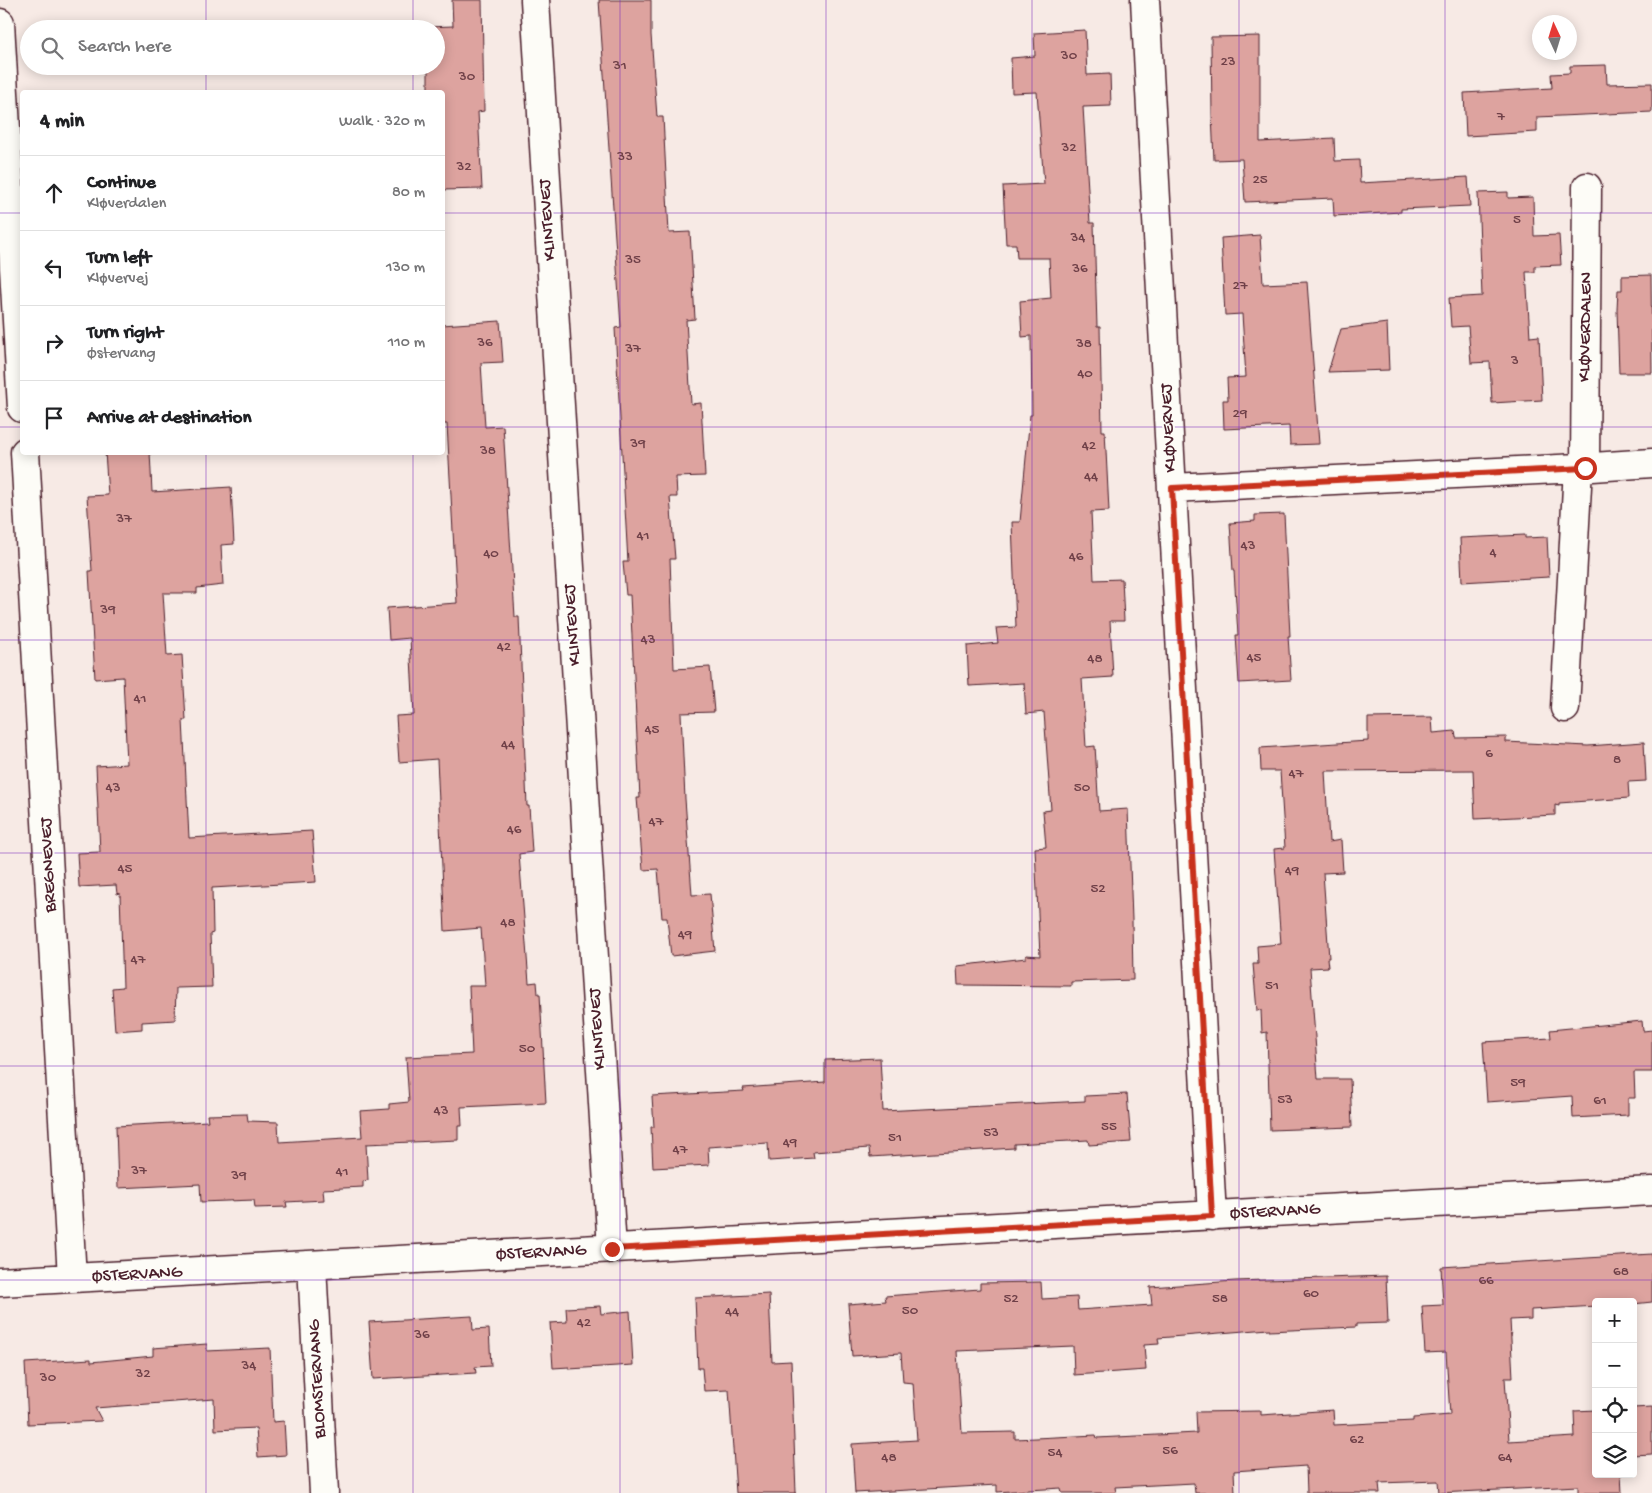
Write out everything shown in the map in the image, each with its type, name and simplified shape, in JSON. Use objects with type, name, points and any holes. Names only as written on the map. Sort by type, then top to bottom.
[{"type":"street","name":"KLINTEVEJ","points":[[535,0],[612,1249]]},
{"type":"street","name":"KLØVERVEJ","points":[[1145,0],[1212,1216]]},
{"type":"street","points":[[0,23],[20,373]]},
{"type":"street","name":"KLØVERDALEN","points":[[1565,708],[1581,468],[1587,187]]},
{"type":"street","name":"BREGNEVEJ","points":[[25,455],[72,1278]]},
{"type":"street","points":[[1172,488],[1652,463]]},
{"type":"street","name":"ØSTERVANG","points":[[0,1282],[1652,1191]]},
{"type":"street","name":"BLOMSTERVANG","points":[[312,1265],[324,1493]]},
{"type":"building","points":[[452,0],[482,0],[484,111],[478,112],[482,189],[445,190],[445,90],[428,90],[428,75],[445,75],[445,26],[453,26]]},
{"type":"building","points":[[599,0],[651,0],[651,35],[657,117],[663,117],[669,233],[690,232],[695,319],[686,320],[691,404],[701,403],[705,476],[676,477],[677,497],[670,497],[675,559],[670,559],[674,669],[710,667],[714,712],[681,713],[692,895],[710,894],[715,951],[671,956],[667,918],[662,918],[658,869],[643,870],[637,798],[640,798],[630,595],[626,595],[623,562],[628,562],[615,328],[621,327]]},
{"type":"building","points":[[1085,30],[1087,75],[1110,74],[1111,106],[1083,107],[1090,223],[1094,223],[1097,327],[1100,327],[1102,431],[1105,431],[1109,511],[1091,512],[1094,580],[1122,579],[1124,621],[1110,621],[1113,677],[1082,679],[1086,747],[1095,746],[1099,811],[1128,809],[1133,980],[1071,982],[1071,986],[958,985],[957,966],[1026,958],[1026,955],[1040,956],[1035,848],[1046,847],[1043,811],[1051,810],[1044,712],[1026,714],[1024,683],[969,686],[967,646],[998,643],[996,628],[1016,627],[1012,522],[1020,522],[1030,415],[1032,415],[1031,336],[1022,337],[1020,301],[1051,298],[1049,258],[1017,258],[1016,244],[1006,244],[1003,186],[1044,184],[1037,92],[1012,93],[1011,58],[1035,56],[1034,33]]},
{"type":"building","points":[[1260,36],[1260,142],[1334,138],[1335,161],[1359,160],[1360,183],[1468,177],[1470,206],[1401,209],[1401,212],[1334,216],[1333,198],[1245,202],[1242,159],[1214,160],[1211,37]]},
{"type":"building","points":[[1606,65],[1607,84],[1652,83],[1652,112],[1537,117],[1537,132],[1466,136],[1464,93],[1552,88],[1551,74],[1570,73],[1570,66]]},
{"type":"building","points":[[1508,192],[1508,198],[1533,197],[1534,236],[1559,235],[1561,265],[1535,266],[1535,272],[1526,272],[1530,337],[1539,336],[1542,400],[1492,403],[1490,362],[1471,363],[1468,326],[1451,327],[1449,298],[1482,296],[1478,193]]},
{"type":"building","points":[[1260,235],[1263,284],[1307,282],[1319,444],[1290,445],[1289,426],[1224,429],[1223,400],[1228,400],[1227,378],[1246,377],[1242,314],[1225,315],[1221,238]]},
{"type":"building","points":[[1651,275],[1652,373],[1619,373],[1617,310],[1618,290],[1622,290],[1622,276]]},
{"type":"building","points":[[500,321],[503,362],[481,363],[485,427],[503,426],[515,617],[519,617],[527,806],[529,806],[532,852],[519,854],[529,983],[537,982],[538,994],[540,994],[546,1103],[461,1107],[462,1126],[458,1126],[458,1140],[366,1144],[368,1180],[363,1181],[363,1187],[323,1189],[324,1200],[286,1202],[287,1207],[255,1208],[254,1200],[201,1202],[200,1184],[118,1188],[116,1126],[208,1121],[207,1115],[247,1114],[248,1121],[278,1122],[279,1142],[362,1137],[360,1111],[389,1109],[389,1104],[409,1102],[406,1057],[472,1054],[469,986],[485,986],[481,928],[445,931],[437,759],[399,762],[396,716],[414,715],[410,638],[389,640],[387,608],[457,603],[447,424],[445,424],[445,325]]},
{"type":"building","points":[[1387,323],[1389,370],[1328,372],[1341,329]]},
{"type":"building","points":[[105,455],[150,455],[152,492],[231,487],[234,544],[221,545],[223,585],[197,588],[197,593],[163,593],[167,656],[182,655],[186,720],[183,720],[189,838],[312,831],[316,882],[212,888],[213,933],[210,934],[212,987],[176,988],[175,1020],[142,1022],[142,1029],[115,1031],[112,988],[123,987],[120,893],[117,894],[116,885],[79,887],[77,853],[100,852],[96,766],[127,764],[123,677],[95,679],[89,571],[92,571],[87,496],[108,495]]},
{"type":"building","points":[[1284,514],[1291,680],[1239,683],[1236,635],[1238,635],[1230,523],[1255,521],[1255,515]]},
{"type":"building","points":[[1525,535],[1525,538],[1547,537],[1549,577],[1462,582],[1460,538]]},
{"type":"building","points":[[1432,717],[1433,733],[1455,731],[1456,738],[1506,737],[1506,742],[1588,746],[1644,742],[1646,781],[1628,782],[1629,798],[1559,803],[1559,806],[1555,805],[1555,815],[1475,819],[1473,770],[1325,771],[1329,842],[1341,840],[1343,872],[1323,873],[1328,967],[1310,968],[1318,1079],[1350,1079],[1352,1127],[1270,1130],[1267,1032],[1262,1033],[1261,1010],[1257,1011],[1253,964],[1258,964],[1257,946],[1281,944],[1274,849],[1285,848],[1280,771],[1261,771],[1260,748],[1368,741],[1368,718]]},
{"type":"building","points":[[1642,1021],[1643,1031],[1652,1030],[1652,1072],[1634,1072],[1635,1098],[1628,1098],[1628,1115],[1573,1118],[1572,1096],[1487,1102],[1483,1042],[1551,1038],[1550,1030]]},
{"type":"building","points":[[880,1058],[883,1111],[1085,1101],[1085,1096],[1127,1094],[1131,1142],[1089,1145],[1088,1140],[1014,1144],[1014,1148],[870,1157],[869,1148],[813,1152],[814,1158],[769,1161],[768,1143],[708,1147],[709,1165],[653,1168],[651,1127],[654,1127],[652,1096],[744,1091],[743,1088],[825,1082],[825,1060]]},
{"type":"building","points":[[1652,1254],[1652,1302],[1637,1304],[1637,1298],[1592,1298],[1592,1306],[1531,1310],[1531,1319],[1510,1320],[1513,1378],[1505,1378],[1509,1441],[1575,1437],[1574,1411],[1592,1410],[1592,1478],[1621,1478],[1622,1493],[1578,1493],[1578,1486],[1439,1493],[1438,1481],[1379,1483],[1380,1493],[1307,1493],[1306,1466],[1234,1471],[1235,1493],[1195,1493],[1194,1483],[1115,1487],[1116,1493],[1062,1493],[1061,1488],[997,1492],[997,1485],[855,1493],[852,1444],[917,1440],[913,1383],[903,1382],[901,1353],[852,1356],[848,1304],[886,1301],[885,1296],[980,1289],[980,1283],[1041,1282],[1042,1299],[1077,1297],[1078,1310],[1152,1305],[1150,1287],[1235,1281],[1386,1276],[1388,1323],[1356,1324],[1356,1327],[1269,1331],[1269,1329],[1158,1338],[1159,1344],[1144,1345],[1146,1370],[1074,1375],[1073,1346],[957,1351],[962,1433],[1015,1432],[1015,1439],[1096,1435],[1097,1438],[1197,1433],[1196,1412],[1261,1411],[1261,1415],[1333,1410],[1334,1425],[1413,1421],[1413,1418],[1450,1415],[1446,1352],[1425,1353],[1422,1306],[1443,1305],[1441,1267]]},
{"type":"building","points":[[769,1294],[772,1362],[791,1361],[796,1493],[736,1493],[729,1390],[704,1391],[702,1368],[698,1368],[695,1298]]},
{"type":"building","points":[[600,1306],[601,1314],[630,1311],[633,1365],[569,1369],[569,1367],[553,1368],[550,1323],[567,1322],[566,1308]]},
{"type":"building","points":[[472,1316],[473,1330],[489,1329],[491,1366],[475,1367],[476,1373],[373,1379],[369,1322]]},
{"type":"building","points":[[207,1344],[207,1351],[270,1348],[273,1422],[284,1421],[286,1455],[258,1457],[256,1428],[215,1430],[214,1399],[95,1408],[102,1421],[28,1424],[25,1363],[91,1359],[91,1362],[153,1356],[153,1348]]},
{"type":"building","points":[[1652,1407],[1652,1454],[1637,1455],[1637,1408]]},
{"type":"route","points":[[612,1249],[1212,1216],[1172,488],[1585,468]]}]
